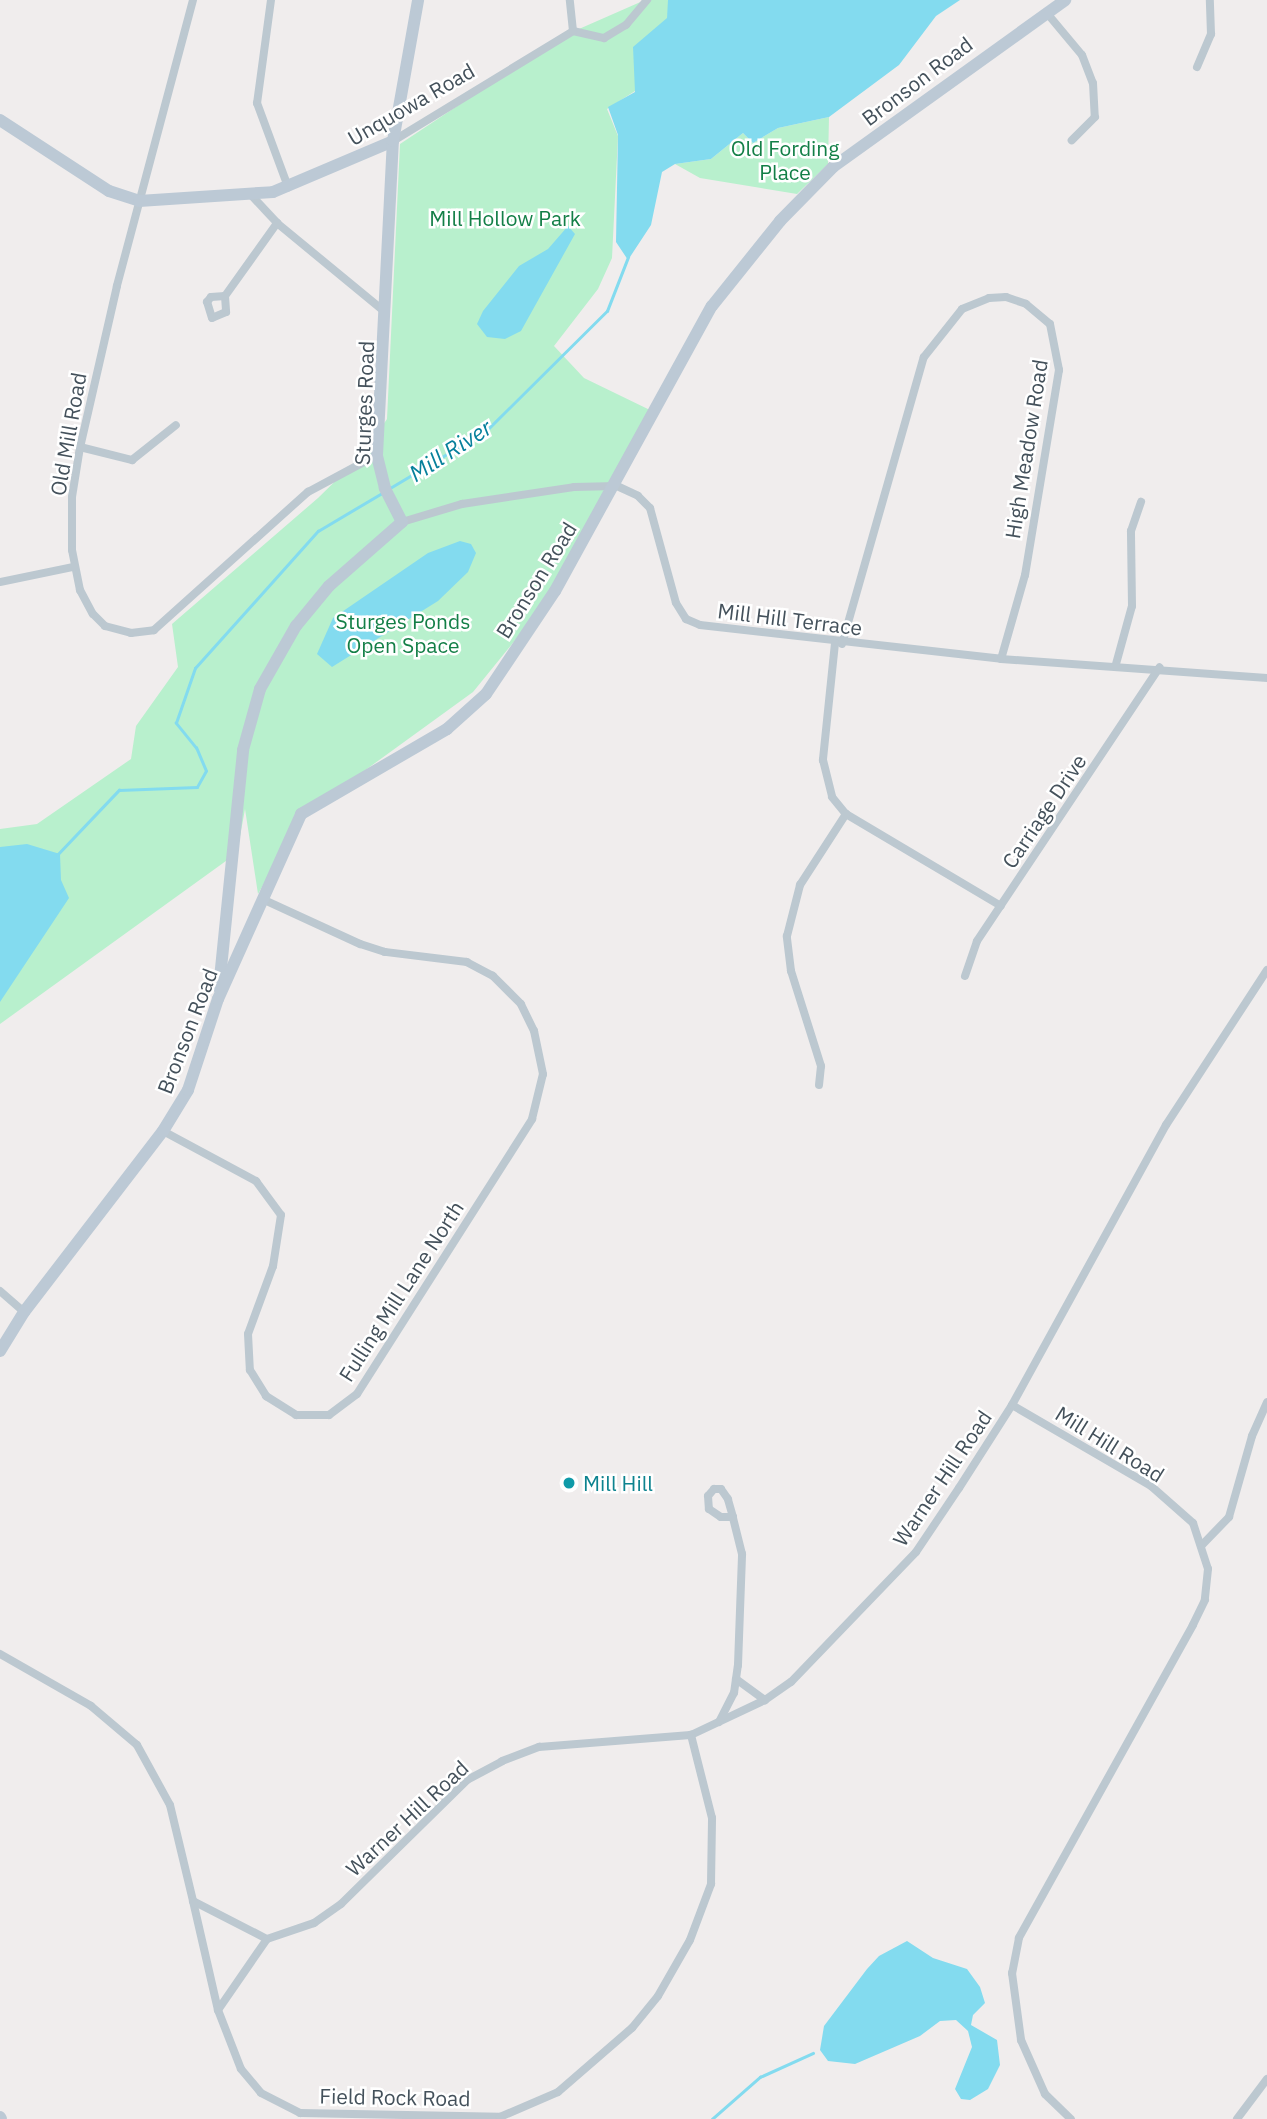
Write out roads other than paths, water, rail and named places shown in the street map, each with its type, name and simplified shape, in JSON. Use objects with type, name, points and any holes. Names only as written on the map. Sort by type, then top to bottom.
[{"type":"main road","name":"Sturges Road","points":[[402,522],[394,509],[377,459],[393,142],[418,0]]},
{"type":"main road","name":"Bronson Road","points":[[0,1351],[24,1312],[163,1131],[188,1090],[218,999],[301,814],[447,729],[486,694],[555,592],[617,486],[712,306],[771,231],[834,167],[1065,0]]},
{"type":"main road","name":"Unquowa Road","points":[[0,120],[109,191],[139,201],[252,196],[288,187],[393,142]]},
{"type":"main road","points":[[218,999],[243,750],[260,689],[296,626],[329,586],[402,522]]},
{"type":"street","name":"Old Mill Road","points":[[194,0],[139,201],[80,447],[72,497],[73,567],[80,590],[99,621],[118,630],[151,631],[307,492],[377,459]]},
{"type":"street","points":[[271,0],[257,103],[288,187]]},
{"type":"street","points":[[570,0],[573,31],[604,38],[626,25],[647,0]]},
{"type":"street","points":[[1197,67],[1211,34],[1210,0]]},
{"type":"street","points":[[1046,12],[1082,55],[1093,83],[1095,117],[1072,139]]},
{"type":"street","name":"Unquowa Road","points":[[393,142],[573,31]]},
{"type":"street","points":[[252,196],[277,223],[386,313]]},
{"type":"street","points":[[225,296],[277,223]]},
{"type":"street","name":"High Meadow Road","points":[[846,814],[828,790],[823,770],[838,644],[925,357],[962,309],[981,300],[1006,297],[1026,304],[1050,324],[1059,370],[1025,575],[1002,659]]},
{"type":"street","points":[[80,447],[132,460],[176,425]]},
{"type":"street","points":[[402,522],[462,504],[574,487],[617,486]]},
{"type":"street","name":"Mill Hill Terrace","points":[[617,486],[638,496],[652,511],[672,593],[689,621],[736,632],[838,644],[1002,659],[1160,667],[1267,678]]},
{"type":"street","points":[[1116,664],[1132,606],[1131,531],[1141,502]]},
{"type":"street","points":[[0,582],[73,567]]},
{"type":"street","name":"Carriage Drive","points":[[965,976],[977,941],[1160,667]]},
{"type":"street","points":[[819,1085],[821,1066],[791,971],[787,936],[800,885],[846,814],[1001,906]]},
{"type":"street","name":"Fulling Mill Lane North","points":[[163,1131],[256,1181],[281,1215],[273,1266],[248,1334],[250,1370],[266,1396],[296,1415],[329,1415],[356,1394],[532,1119],[543,1074],[534,1031],[521,1004],[493,976],[467,962],[360,944],[262,899]]},
{"type":"street","points":[[1012,1405],[1165,1126],[1267,970]]},
{"type":"street","points":[[0,1291],[24,1312]]},
{"type":"street","points":[[1202,1545],[1229,1517],[1252,1436],[1267,1402]]},
{"type":"street","name":"Mill Hill Road","points":[[1012,1405],[1151,1486],[1193,1523],[1202,1545],[1207,1584],[1193,1625],[1019,1938],[1012,1973],[1021,2040],[1045,2094],[1071,2119]]},
{"type":"street","name":"Warner Hill Road","points":[[267,1939],[314,1923],[341,1904],[467,1780],[502,1761],[539,1747],[691,1735],[765,1700],[791,1682],[916,1552],[1012,1405]]},
{"type":"street","points":[[719,1722],[736,1679],[742,1554],[733,1517]]},
{"type":"street","points":[[0,1654],[91,1706],[137,1745],[170,1805],[193,1901],[267,1939],[218,2010]]},
{"type":"street","points":[[736,1679],[765,1700]]},
{"type":"street","points":[[500,2118],[558,2092],[632,2028],[658,1996],[690,1940],[711,1884],[712,1818],[691,1735]]},
{"type":"street","name":"Field Rock Road","points":[[193,1901],[218,2010],[241,2069],[261,2093],[300,2113],[500,2118]]},
{"type":"street","points":[[1237,2119],[1267,2079]]},
{"type":"water","points":[[668,0],[960,0],[936,16],[899,65],[829,117],[778,128],[753,143],[743,133],[711,159],[675,164],[662,172],[651,225],[628,260],[616,242],[618,135],[608,107],[635,92],[633,47],[667,18]]},
{"type":"water","points":[[568,226],[575,234],[521,331],[505,339],[487,337],[477,324],[483,311],[519,266],[548,249]]},
{"type":"water","points":[[460,541],[471,544],[476,553],[468,572],[438,601],[332,667],[317,654],[333,618],[428,553]]},
{"type":"water","points":[[27,844],[60,854],[61,880],[69,898],[0,1002],[0,847]]},
{"type":"water","points":[[907,1941],[933,1958],[967,1969],[980,1987],[985,2003],[973,2015],[971,2025],[997,2040],[1000,2065],[988,2089],[970,2100],[961,2099],[955,2089],[972,2047],[968,2031],[956,2020],[940,2021],[920,2036],[855,2064],[828,2061],[820,2050],[824,2026],[867,1969],[879,1956]]},
{"type":"waterway","name":"Mill River","points":[[390,488],[487,430],[607,311],[628,257]]},
{"type":"waterway","name":"Mill River","points":[[57,855],[119,790],[197,787],[206,771],[196,748],[176,723],[195,668],[318,531],[382,493]]},
{"type":"waterway","points":[[712,2119],[760,2077],[813,2053]]},
{"type":"place","name":"Mill Hill","points":[[569,1483]]},
{"type":"park label","name":"Old Fording Place","points":[[785,160]]},
{"type":"park label","name":"Mill Hollow Park","points":[[505,218]]},
{"type":"park label","name":"Sturges Ponds Open Space","points":[[403,633]]}]
